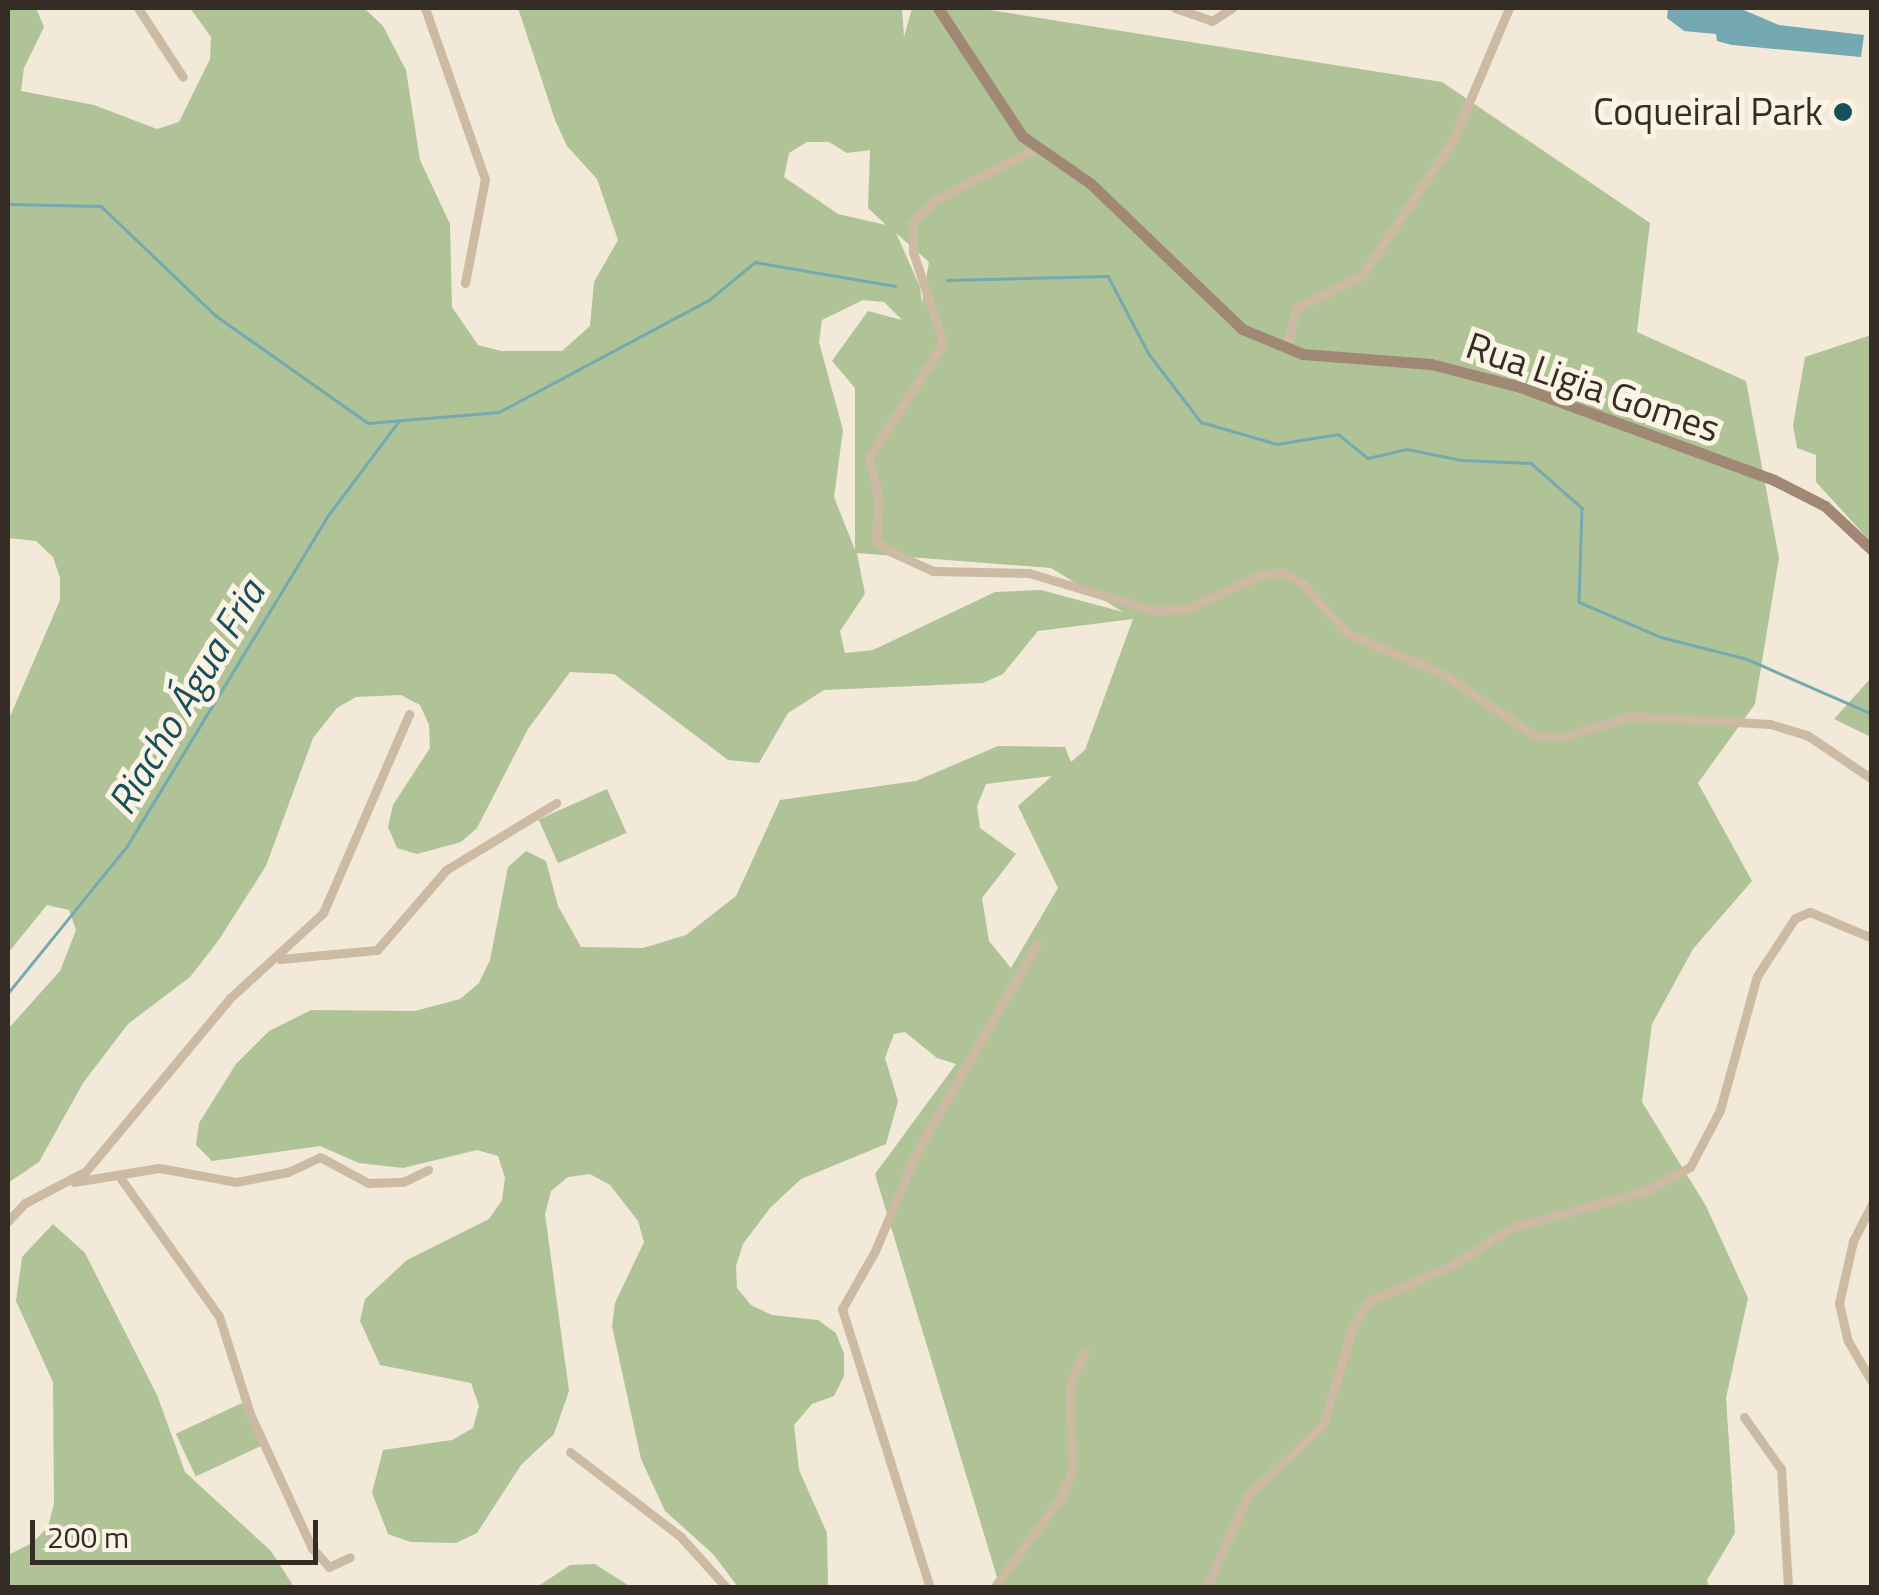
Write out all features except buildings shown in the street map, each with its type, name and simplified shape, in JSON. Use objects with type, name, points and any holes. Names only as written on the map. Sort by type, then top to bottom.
[{"type":"street","points":[[138,8],[183,77]]},
{"type":"street","points":[[424,8],[484,170],[465,283]]},
{"type":"street","points":[[1175,8],[1212,21],[1232,8]]},
{"type":"street","points":[[1286,348],[1296,308],[1362,275],[1454,140],[1509,8]]},
{"type":"street","name":"Rua Ligia Gomes","points":[[942,9],[1002,109],[1038,148],[1090,184],[1223,315],[1286,348],[1329,358],[1431,364],[1520,387],[1774,480],[1825,506],[1872,550]]},
{"type":"street","points":[[1038,148],[935,200],[912,223],[913,252],[944,334],[869,457],[879,500],[876,538],[885,550],[934,571],[1029,573],[1155,611],[1186,609],[1257,576],[1283,572],[1302,584],[1347,632],[1443,674],[1534,736],[1562,737],[1631,716],[1770,724],[1807,735],[1872,779]]},
{"type":"street","points":[[71,1182],[230,998],[280,959],[336,890],[409,714]]},
{"type":"street","points":[[280,959],[376,950],[446,870],[556,804]]},
{"type":"street","points":[[1206,1588],[1248,1495],[1323,1425],[1352,1328],[1369,1301],[1450,1266],[1512,1228],[1606,1204],[1690,1168],[1720,1110],[1757,976],[1796,918],[1810,912],[1872,938]]},
{"type":"street","points":[[930,1588],[842,1309],[875,1251],[916,1153],[1037,942]]},
{"type":"street","points":[[8,1220],[25,1203],[71,1182],[169,1169],[236,1182],[288,1172],[320,1156],[368,1183],[404,1182],[428,1170]]},
{"type":"street","points":[[119,1176],[219,1316],[250,1414],[312,1548],[328,1567],[350,1557]]},
{"type":"street","points":[[1872,1204],[1853,1241],[1839,1303],[1848,1341],[1872,1382]]},
{"type":"street","points":[[994,1588],[1068,1482],[1074,1443],[1070,1384],[1084,1350]]},
{"type":"street","points":[[1744,1417],[1781,1469],[1788,1588]]},
{"type":"street","points":[[570,1452],[680,1536],[728,1588]]},
{"type":"green space","points":[[8,8],[36,8],[44,27],[24,68],[21,91],[94,105],[157,129],[179,122],[210,59],[211,37],[190,8],[364,8],[383,26],[406,70],[420,160],[450,224],[452,307],[478,345],[501,351],[562,351],[590,326],[594,282],[618,240],[597,179],[567,146],[555,120],[518,8],[902,8],[904,37],[912,8],[977,8],[1442,82],[1650,223],[1637,332],[1746,381],[1779,558],[1755,704],[1698,783],[1752,881],[1693,949],[1652,1024],[1642,1102],[1706,1206],[1748,1298],[1726,1398],[1735,1533],[1707,1580],[1709,1587],[1000,1587],[875,1174],[956,1064],[937,1058],[905,1032],[894,1034],[885,1058],[898,1101],[886,1144],[801,1179],[770,1208],[743,1244],[736,1266],[737,1288],[751,1305],[772,1315],[818,1320],[836,1333],[844,1354],[844,1376],[834,1396],[812,1404],[794,1425],[799,1470],[827,1533],[828,1587],[738,1587],[713,1554],[665,1511],[641,1459],[612,1326],[615,1303],[644,1242],[638,1221],[610,1185],[590,1174],[568,1177],[551,1191],[545,1214],[569,1391],[554,1434],[521,1465],[477,1533],[456,1543],[411,1542],[388,1534],[372,1493],[383,1450],[452,1440],[473,1428],[479,1406],[471,1383],[380,1365],[360,1321],[365,1299],[407,1260],[489,1219],[502,1200],[505,1178],[498,1156],[477,1150],[403,1168],[359,1163],[320,1146],[212,1161],[196,1145],[199,1123],[236,1064],[269,1031],[311,1010],[415,1011],[460,999],[479,983],[490,960],[508,867],[526,851],[546,861],[558,906],[581,947],[643,948],[686,935],[736,896],[780,800],[916,781],[998,746],[1065,747],[1071,762],[1085,750],[1133,619],[1038,631],[1003,674],[983,683],[824,690],[788,713],[759,763],[728,760],[614,674],[570,672],[528,729],[477,828],[461,842],[417,854],[397,848],[388,827],[393,805],[430,748],[429,725],[420,705],[401,695],[356,697],[337,708],[313,738],[266,866],[218,941],[190,977],[128,1024],[83,1083],[39,1162],[8,1183],[8,1029],[60,971],[76,930],[69,910],[47,905],[8,953],[8,721],[60,600],[60,578],[53,557],[36,541],[8,538]],"holes":[[[807,142],[829,142],[847,153],[870,150],[868,208],[886,225],[838,214],[784,177],[789,153]],[[896,233],[929,262],[922,303],[920,287]],[[863,300],[884,302],[902,320],[868,311],[832,361],[855,388],[855,550],[834,497],[843,430],[819,342],[822,320]],[[857,553],[1051,568],[1123,612],[1041,590],[995,592],[873,650],[845,653],[840,631],[865,594]],[[1052,776],[1018,806],[1058,888],[1011,968],[989,941],[982,898],[1016,854],[980,828],[977,806],[986,784]]]},
{"type":"green space","points":[[1871,335],[1871,542],[1816,482],[1816,455],[1797,448],[1793,425],[1805,357]]},
{"type":"green space","points":[[1871,678],[1871,737],[1834,719]]},
{"type":"green space","points":[[607,789],[627,833],[558,863],[538,820]]},
{"type":"green space","points":[[53,1224],[85,1253],[157,1395],[185,1472],[271,1551],[294,1587],[8,1587],[8,1555],[32,1543],[48,1527],[54,1504],[53,1382],[16,1301],[22,1257]]},
{"type":"green space","points":[[242,1403],[262,1446],[196,1476],[176,1434]]},
{"type":"green space","points":[[595,1564],[631,1587],[537,1587],[570,1565]]},
{"type":"water","points":[[1668,8],[1739,8],[1779,25],[1864,35],[1861,57],[1732,45],[1717,41],[1716,34],[1684,31],[1667,18]]},
{"type":"waterway","name":"Riacho Água Fria","points":[[8,204],[101,206],[215,315],[368,423],[499,412],[709,300],[755,262],[895,286]]},
{"type":"waterway","name":"Riacho Água Fria","points":[[947,280],[1108,276],[1149,354],[1201,422],[1277,444],[1338,434],[1368,458],[1407,449],[1461,460],[1531,463],[1582,508],[1579,602],[1661,637],[1747,659],[1872,714]]},
{"type":"waterway","name":"Riacho Água Fria","points":[[8,993],[127,846],[327,517],[398,422]]},
{"type":"place","name":"Coqueiral Park","points":[[1843,112]]}]
